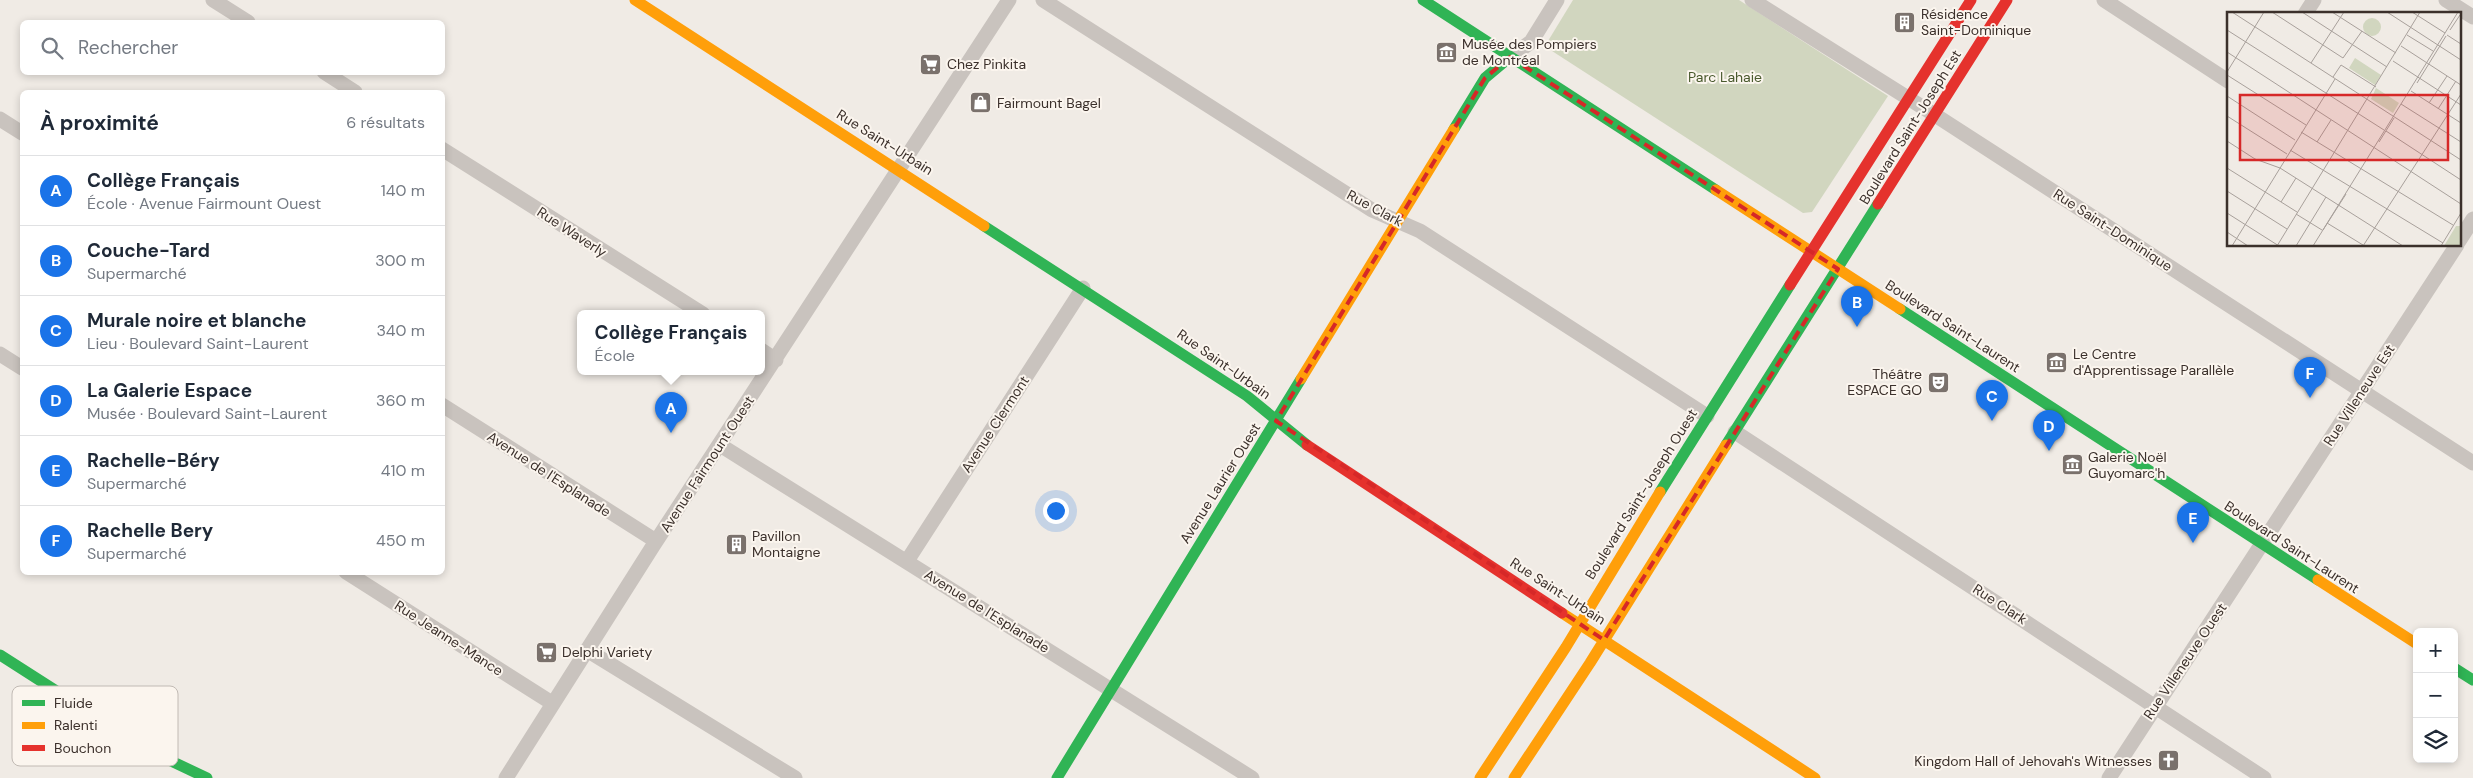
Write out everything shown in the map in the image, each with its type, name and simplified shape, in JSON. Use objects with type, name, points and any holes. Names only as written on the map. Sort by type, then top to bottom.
[{"type":"main road","name":"Rue Saint-Urbain","points":[[636,0],[1247,396],[1328,459],[1815,778]]},
{"type":"main road","name":"Boulevard Saint-Laurent","points":[[1423,0],[2261,545],[2413,641]]},
{"type":"main road","name":"Boulevard Saint-Joseph Est","points":[[1812,252],[1972,0]]},
{"type":"main road","name":"Boulevard Saint-Joseph Est","points":[[1838,269],[2007,0]]},
{"type":"main road","name":"Avenue Laurier Ouest","points":[[1057,778],[1485,78],[1510,57]]},
{"type":"main road","name":"Boulevard Saint-Joseph Ouest","points":[[1480,778],[1580,623],[1707,416],[1812,252]]},
{"type":"main road","points":[[1514,778],[1604,640],[1838,269]]},
{"type":"main road","points":[[0,655],[48,686]]},
{"type":"main road","points":[[2458,671],[2473,680]]},
{"type":"main road","points":[[178,764],[207,778]]},
{"type":"street","points":[[213,0],[245,20]]},
{"type":"street","name":"Avenue Fairmount Ouest","points":[[506,778],[656,541],[776,360],[1009,0]]},
{"type":"street","name":"Rue Clark","points":[[1043,0],[1364,206],[1420,231],[1707,416]]},
{"type":"street","points":[[1510,57],[1530,42],[1557,0]]},
{"type":"street","name":"Rue Saint-Dominique","points":[[1752,0],[1935,115],[2473,463]]},
{"type":"street","points":[[2104,0],[2227,80]]},
{"type":"street","points":[[2306,12],[2314,0]]},
{"type":"street","points":[[2455,5],[2473,17]]},
{"type":"street","points":[[329,75],[352,90]]},
{"type":"street","points":[[0,119],[20,132]]},
{"type":"street","name":"Rue Waverly","points":[[445,151],[697,310]]},
{"type":"street","name":"Rue Villeneuve Est","points":[[2462,239],[2473,219]]},
{"type":"street","name":"Rue Villeneuve Est","points":[[2261,545],[2457,246]]},
{"type":"street","name":"Avenue Clermont","points":[[907,561],[1083,288]]},
{"type":"street","points":[[765,353],[776,360]]},
{"type":"street","points":[[0,354],[20,367]]},
{"type":"street","name":"Avenue de l'Esplanade","points":[[445,407],[656,541]]},
{"type":"street","name":"Rue Clark","points":[[1736,432],[2264,778]]},
{"type":"street","name":"Avenue de l'Esplanade","points":[[720,445],[1252,778]]},
{"type":"street","name":"Rue Villeneuve Ouest","points":[[2109,778],[2261,545]]},
{"type":"street","name":"Rue Jeanne-Mance","points":[[351,575],[552,703]]},
{"type":"street","points":[[587,650],[795,778]]},
{"type":"highlighted area","points":[[1510,57],[1838,269],[1604,640],[1276,421],[1485,78]]},
{"type":"green space","name":"Parc Lahaie","points":[[1573,0],[1739,0],[1888,96],[1812,212],[1803,213],[1552,51],[1548,41]]},
{"type":"traffic: fast","points":[[1423,0],[1716,190]]},
{"type":"traffic: fast","points":[[1454,129],[1485,78],[1510,57]]},
{"type":"traffic: fast","points":[[1726,445],[1878,204]]},
{"type":"traffic: fast","points":[[984,226],[1247,396],[1307,445]]},
{"type":"traffic: fast","points":[[1660,492],[1790,285]]},
{"type":"traffic: fast","points":[[1900,309],[2318,580]]},
{"type":"traffic: fast","points":[[1057,778],[1301,379]]},
{"type":"traffic: fast","points":[[0,655],[48,686]]},
{"type":"traffic: fast","points":[[2458,671],[2473,680]]},
{"type":"traffic: fast","points":[[178,764],[207,778]]},
{"type":"traffic: slow","points":[[635,0],[984,226]]},
{"type":"traffic: slow","points":[[1301,379],[1454,129]]},
{"type":"traffic: slow","points":[[1716,190],[1900,309]]},
{"type":"traffic: slow","points":[[1514,778],[1590,663],[1726,445]]},
{"type":"traffic: slow","points":[[1480,778],[1566,647],[1660,492]]},
{"type":"traffic: slow","points":[[2318,580],[2413,641]]},
{"type":"traffic: slow","points":[[1562,613],[1815,778]]},
{"type":"traffic: jam","points":[[1790,285],[1971,0]]},
{"type":"traffic: jam","points":[[1878,204],[2007,0]]},
{"type":"traffic: jam","points":[[1307,445],[1562,613]]},
{"type":"place","name":"Résidence Saint-Dominique","points":[[1905,22]]},
{"type":"place","name":"Musée des Pompiers de Montréal","points":[[1446,52]]},
{"type":"place","name":"Chez Pinkita","points":[[931,64]]},
{"type":"place","name":"Fairmount Bagel","points":[[981,103]]},
{"type":"place","name":"Couche-Tard","points":[[1857,327]]},
{"type":"place","name":"Le Centre d'Apprentissage Parallèle","points":[[2057,362]]},
{"type":"place","name":"Théâtre ESPACE GO","points":[[1938,382]]},
{"type":"place","name":"Rachelle Bery","points":[[2310,398]]},
{"type":"place","name":"Murale noire et blanche","points":[[1992,421]]},
{"type":"place","name":"Collège Français","points":[[671,433]]},
{"type":"place","name":"La Galerie Espace","points":[[2049,451]]},
{"type":"place","name":"Galerie Noël Guyomarc'h","points":[[2072,465]]},
{"type":"place","name":"Rachelle-Béry","points":[[2193,543]]},
{"type":"place","name":"Pavillon Montaigne","points":[[736,544]]},
{"type":"place","name":"Delphi Variety","points":[[546,652]]},
{"type":"place","name":"Kingdom Hall of Jehovah's Witnesses","points":[[2168,761]]}]
